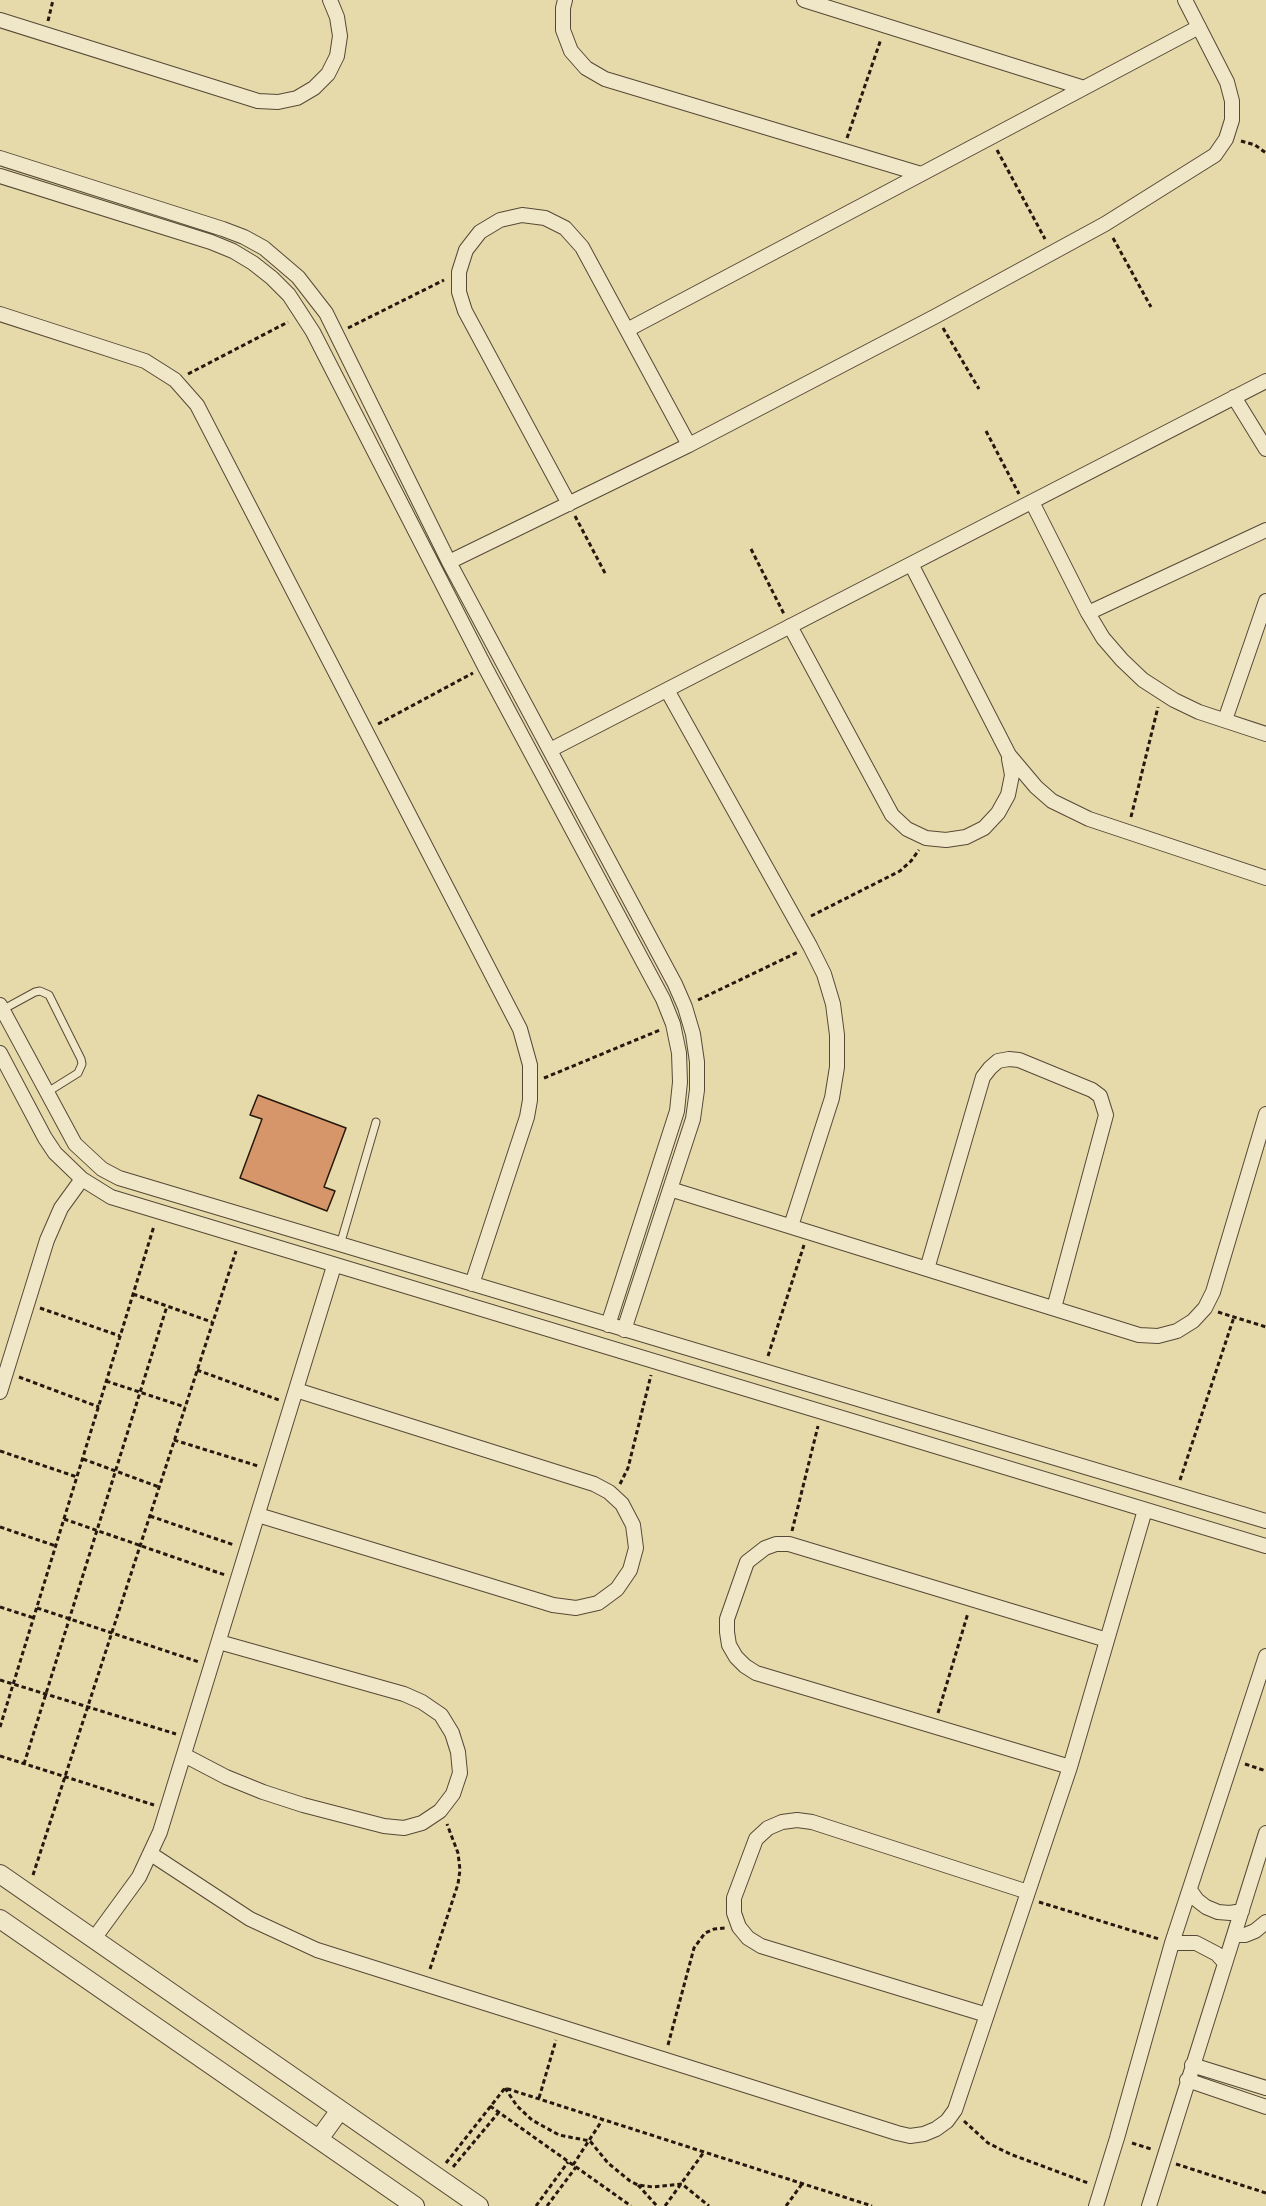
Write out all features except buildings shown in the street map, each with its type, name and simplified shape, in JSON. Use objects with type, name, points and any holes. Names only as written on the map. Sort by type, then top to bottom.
[{"type":"street","points":[[0,20],[258,100],[278,102],[297,98],[306,93],[328,74],[337,56],[340,36],[337,17],[330,0]]},
{"type":"street","points":[[565,0],[563,30],[572,51],[586,68],[605,79],[921,174]]},
{"type":"street","points":[[804,0],[1084,88]]},
{"type":"street","points":[[449,562],[689,445],[936,316],[1105,224],[1215,155],[1226,139],[1232,120],[1232,101],[1227,82],[1185,0]]},
{"type":"street","points":[[627,330],[1199,27]]},
{"type":"street","points":[[0,158],[244,237],[264,248],[298,277],[326,314],[449,562],[675,984],[693,1034],[697,1062],[697,1090],[693,1119],[624,1330]]},
{"type":"street","points":[[0,176],[211,242],[232,251],[253,263],[272,278],[303,314],[485,667],[663,999],[673,1024],[679,1053],[680,1082],[677,1111],[608,1325]]},
{"type":"street","points":[[569,504],[465,311],[459,292],[459,272],[466,250],[480,232],[500,219],[522,215],[545,218],[565,228],[582,247],[689,445]]},
{"type":"street","points":[[0,314],[129,355],[153,365],[175,380],[197,405],[520,1029],[528,1056],[531,1083],[527,1117],[472,1284]]},
{"type":"street","points":[[550,750],[1266,381]]},
{"type":"street","points":[[1234,397],[1266,449]]},
{"type":"street","points":[[1028,503],[1088,613],[1103,638],[1122,660],[1143,680],[1198,712],[1266,734]]},
{"type":"street","points":[[1088,613],[1266,530]]},
{"type":"street","points":[[911,564],[1009,755],[1021,772],[1052,801],[1070,811],[1127,833],[1266,878]]},
{"type":"street","points":[[1225,720],[1266,601]]},
{"type":"street","points":[[790,626],[892,815],[907,829],[926,838],[946,840],[966,837],[984,828],[998,813],[1008,795],[1012,775],[1009,755]]},
{"type":"street","points":[[667,690],[810,946],[824,974],[833,1004],[837,1035],[837,1067],[832,1098],[791,1226]]},
{"type":"street","points":[[1,1007],[75,1144],[95,1164],[119,1178],[1266,1521]]},
{"type":"street","points":[[0,1053],[45,1138],[81,1179],[111,1197],[240,1238],[1266,1546]]},
{"type":"street","points":[[927,1269],[983,1077],[998,1062],[1009,1059],[1019,1060],[1092,1090],[1100,1096],[1106,1114],[1054,1308]]},
{"type":"street","points":[[670,1189],[1138,1335],[1158,1336],[1177,1331],[1193,1321],[1205,1308],[1213,1292],[1266,1114]]},
{"type":"street","points":[[0,1392],[53,1223],[81,1179]]},
{"type":"street","points":[[93,1940],[125,1898],[150,1854],[168,1809],[334,1266]]},
{"type":"street","points":[[258,1515],[553,1605],[576,1608],[598,1603],[617,1589],[630,1570],[636,1548],[633,1525],[622,1504],[609,1492],[583,1481],[296,1390]]},
{"type":"street","points":[[150,1854],[219,1900],[283,1935],[317,1950],[904,2134],[924,2134],[947,2121],[955,2110],[1070,1767],[1146,1510]]},
{"type":"street","points":[[1070,1767],[756,1673],[736,1657],[728,1639],[728,1619],[747,1562],[765,1548],[789,1544],[1107,1640]]},
{"type":"street","points":[[184,1755],[226,1777],[263,1792],[384,1826],[404,1828],[422,1823],[440,1812],[453,1794],[460,1773],[458,1752],[452,1733],[441,1715],[422,1702],[404,1694],[219,1642]]},
{"type":"street","points":[[1096,2206],[1172,1943],[1266,1656]]},
{"type":"street","points":[[987,2015],[761,1946],[748,1938],[739,1927],[734,1913],[734,1898],[756,1839],[768,1828],[782,1822],[797,1820],[812,1822],[1027,1895]]},
{"type":"street","points":[[1149,2206],[1266,1833]]},
{"type":"street","points":[[0,1874],[479,2206]]},
{"type":"street","points":[[1190,1890],[1206,1907],[1224,1912],[1242,1911]]},
{"type":"street","points":[[0,1919],[415,2206]]},
{"type":"street","points":[[1234,1935],[1245,1935],[1255,1931],[1266,1922]]},
{"type":"street","points":[[1172,1943],[1196,1943],[1217,1954],[1225,1963]]},
{"type":"street","points":[[1192,2065],[1266,2088]]},
{"type":"street","points":[[1187,2080],[1266,2107]]},
{"type":"street","points":[[319,2139],[340,2110]]},
{"type":"lane","points":[[1,1007],[34,992],[40,991],[49,995],[82,1064],[78,1073],[46,1093]]},
{"type":"lane","points":[[340,1245],[376,1122]]},
{"type":"path","points":[[45,34],[53,0]]},
{"type":"path","points":[[842,151],[885,26]]},
{"type":"path","points":[[990,138],[1053,253]]},
{"type":"path","points":[[1226,139],[1255,145],[1266,153]]},
{"type":"path","points":[[1105,224],[1151,307]]},
{"type":"path","points":[[336,334],[459,272]]},
{"type":"path","points":[[175,380],[303,314]]},
{"type":"path","points":[[936,316],[979,388]]},
{"type":"path","points":[[986,431],[1028,503]]},
{"type":"path","points":[[569,504],[606,575]]},
{"type":"path","points":[[751,549],[790,626]]},
{"type":"path","points":[[364,731],[485,667]]},
{"type":"path","points":[[1127,833],[1162,693]]},
{"type":"path","points":[[797,922],[900,870],[911,861],[926,838]]},
{"type":"path","points":[[685,1007],[810,946]]},
{"type":"path","points":[[531,1083],[673,1024]]},
{"type":"path","points":[[0,1727],[158,1213]]},
{"type":"path","points":[[763,1371],[808,1232]]},
{"type":"path","points":[[27,1893],[240,1238]]},
{"type":"path","points":[[133,1294],[212,1322]]},
{"type":"path","points":[[27,1304],[120,1336]]},
{"type":"path","points":[[24,1764],[167,1306]]},
{"type":"path","points":[[1205,1308],[1266,1327]]},
{"type":"path","points":[[1175,1494],[1234,1317]]},
{"type":"path","points":[[609,1492],[618,1486],[628,1468],[654,1362]]},
{"type":"path","points":[[197,1370],[292,1405]]},
{"type":"path","points":[[6,1372],[99,1407]]},
{"type":"path","points":[[106,1381],[185,1407]]},
{"type":"path","points":[[789,1544],[822,1413]]},
{"type":"path","points":[[174,1440],[272,1471]]},
{"type":"path","points":[[0,1451],[77,1477]]},
{"type":"path","points":[[83,1459],[159,1487]]},
{"type":"path","points":[[150,1515],[247,1550]]},
{"type":"path","points":[[64,1518],[238,1580]]},
{"type":"path","points":[[0,1527],[56,1546]]},
{"type":"path","points":[[934,1726],[973,1599]]},
{"type":"path","points":[[0,1607],[34,1618]]},
{"type":"path","points":[[37,1608],[212,1666]]},
{"type":"path","points":[[0,1680],[189,1738]]},
{"type":"path","points":[[0,1756],[168,1809]]},
{"type":"path","points":[[1232,1760],[1266,1771]]},
{"type":"path","points":[[425,1985],[458,1884],[460,1870],[453,1835],[440,1812]]},
{"type":"path","points":[[1027,1895],[1172,1943]]},
{"type":"path","points":[[664,2060],[693,1948],[705,1933],[714,1929],[739,1927]]},
{"type":"path","points":[[539,2098],[560,2028]]},
{"type":"path","points":[[505,2088],[872,2206]]},
{"type":"path","points":[[439,2178],[505,2088]]},
{"type":"path","points":[[505,2088],[517,2106],[540,2126],[569,2138],[590,2141],[608,2163],[638,2185],[657,2206]]},
{"type":"path","points":[[490,2106],[631,2206]]},
{"type":"path","points":[[955,2110],[969,2127],[988,2143],[1010,2154],[1101,2188]]},
{"type":"path","points":[[439,2178],[499,2112]]},
{"type":"path","points":[[547,2206],[603,2119]]},
{"type":"path","points":[[1117,2138],[1266,2193]]},
{"type":"path","points":[[665,2206],[704,2152]]},
{"type":"path","points":[[536,2206],[568,2162]]},
{"type":"path","points":[[638,2185],[660,2187],[682,2184],[707,2206]]},
{"type":"path","points":[[786,2206],[802,2184]]}]
